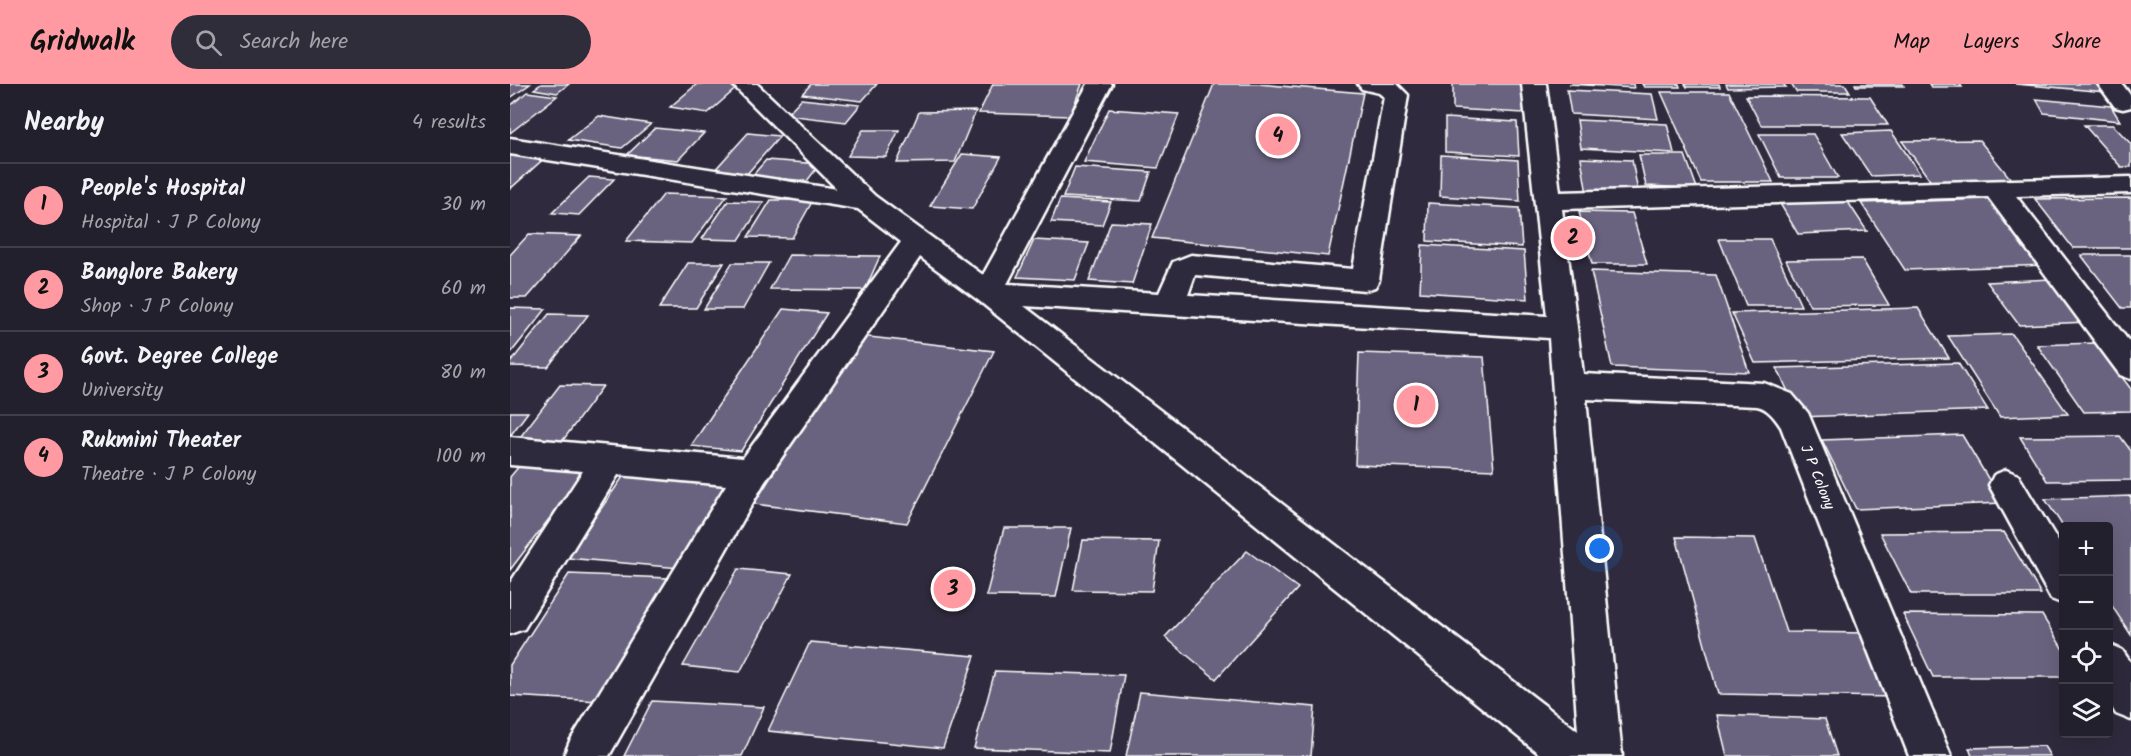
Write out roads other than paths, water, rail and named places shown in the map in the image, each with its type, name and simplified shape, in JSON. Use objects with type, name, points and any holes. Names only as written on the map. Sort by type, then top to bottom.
[{"type":"street","points":[[744,84],[866,202],[988,293],[1576,756]]},
{"type":"street","points":[[988,293],[1100,84]]},
{"type":"street","points":[[1361,316],[1396,95],[1387,88],[1370,84]]},
{"type":"street","points":[[1534,84],[1563,328],[1600,756]]},
{"type":"street","points":[[510,146],[866,202]]},
{"type":"street","points":[[1549,201],[2131,185]]},
{"type":"street","points":[[1995,188],[2131,367]]},
{"type":"street","points":[[585,756],[752,473],[917,241]]},
{"type":"street","points":[[1170,304],[1183,269],[1191,265],[1365,280]]},
{"type":"street","points":[[988,293],[1563,328]]},
{"type":"street","name":"J P Colony","points":[[1568,386],[1757,394],[1768,395],[1783,402],[1796,422],[1930,756]]},
{"type":"street","points":[[510,451],[752,473]]},
{"type":"street","points":[[510,616],[609,460]]},
{"type":"street","points":[[2006,485],[2059,578]]},
{"type":"street","points":[[2113,670],[2131,699]]},
{"type":"place","name":"Rukmini Theater","points":[[1278,136]]},
{"type":"place","name":"Banglore Bakery","points":[[1573,238]]},
{"type":"place","name":"People's Hospital","points":[[1416,405]]},
{"type":"place","name":"Govt. Degree College","points":[[953,589]]}]
